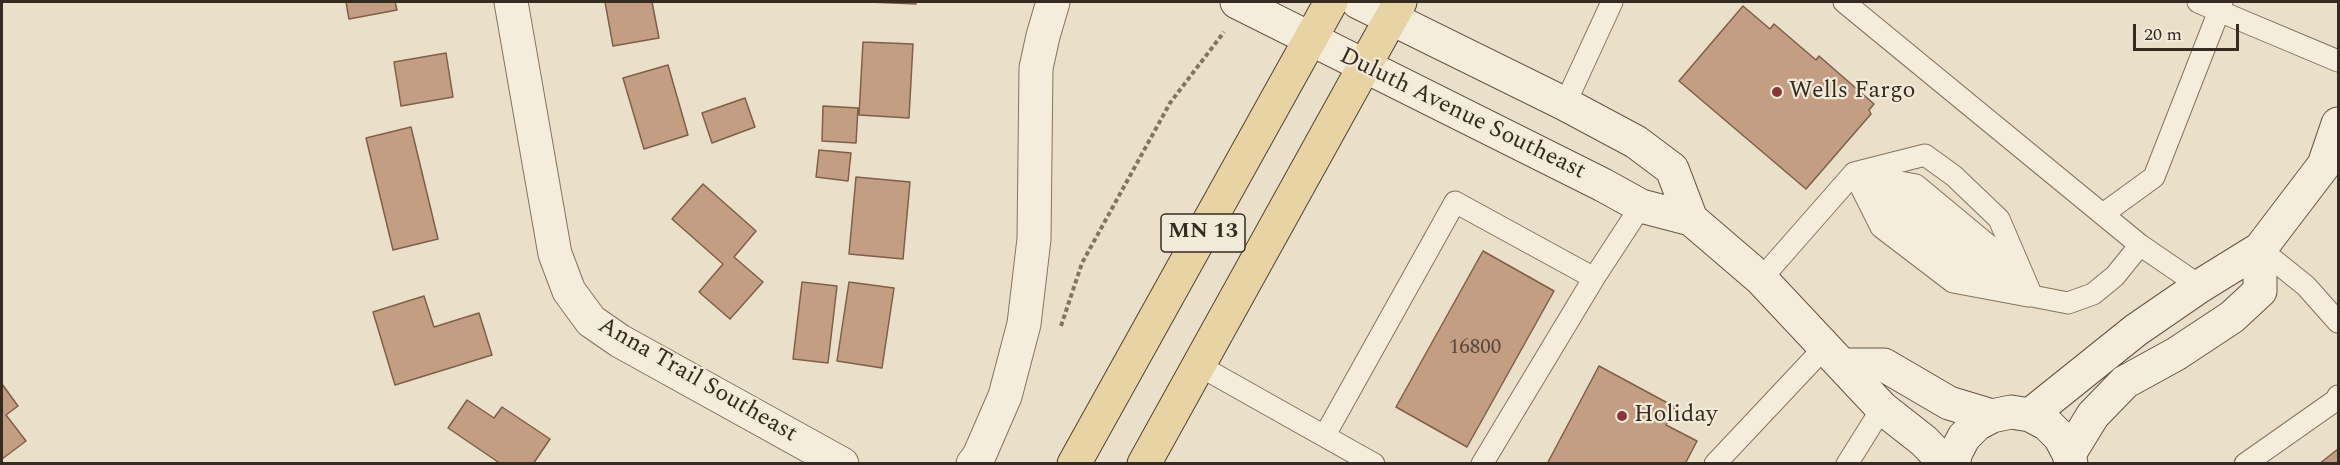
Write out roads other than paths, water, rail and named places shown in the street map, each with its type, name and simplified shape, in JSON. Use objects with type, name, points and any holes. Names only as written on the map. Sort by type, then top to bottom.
[{"type":"main road","name":"MN 13","points":[[1074,464],[1331,2]]},
{"type":"main road","name":"MN 13","points":[[1144,464],[1395,10]]},
{"type":"street","name":"Anna Trail Southeast","points":[[511,2],[555,254],[569,291],[591,321],[620,341],[842,464]]},
{"type":"street","points":[[973,464],[979,456],[1005,396],[1024,324],[1034,239],[1036,68],[1042,36],[1053,2]]},
{"type":"street","name":"Duluth Avenue Southeast","points":[[1358,2],[1395,10],[1636,142],[1672,170],[1691,219]]},
{"type":"street","name":"Duluth Avenue Southeast","points":[[1240,4],[1604,185],[1641,206],[1691,219],[1761,279],[1882,408],[1924,441],[1946,464]]},
{"type":"street","points":[[2030,415],[2136,330],[2200,286],[2260,249],[2324,165],[2338,124]]},
{"type":"street","points":[[2070,459],[2093,415],[2125,382],[2204,336],[2232,316],[2260,291],[2260,249]]},
{"type":"street","points":[[1834,356],[1884,365],[1949,403],[1992,416]]},
{"type":"street","points":[[1953,464],[1964,437],[1977,424],[1992,416],[2011,412],[2030,415],[2047,424],[2060,437],[2070,459]]},
{"type":"lane","points":[[1566,104],[1612,2]]},
{"type":"lane","points":[[1844,2],[2140,245],[2200,286]]},
{"type":"lane","points":[[2198,2],[2220,6],[2338,61]]},
{"type":"lane","points":[[2103,214],[2154,177],[2220,6]]},
{"type":"lane","points":[[1761,279],[1854,173],[1925,155],[1954,176],[1999,219],[2032,296]]},
{"type":"lane","points":[[1854,173],[1881,227],[1953,282],[2068,303],[2093,294],[2115,276],[2140,245]]},
{"type":"lane","points":[[1854,173],[1906,197],[1940,227],[2032,296]]},
{"type":"lane","points":[[1325,435],[1455,202],[1594,278]]},
{"type":"lane","points":[[1482,464],[1594,278],[1641,206]]},
{"type":"lane","points":[[2260,249],[2306,286],[2338,322]]},
{"type":"lane","points":[[1715,464],[1834,356]]},
{"type":"lane","points":[[1198,365],[1374,464]]},
{"type":"lane","points":[[2245,464],[2336,400],[2338,396]]},
{"type":"lane","points":[[1847,464],[1882,408]]},
{"type":"place","name":"Wells Fargo","points":[[1777,92]]},
{"type":"place","name":"Holiday","points":[[1622,416]]}]
